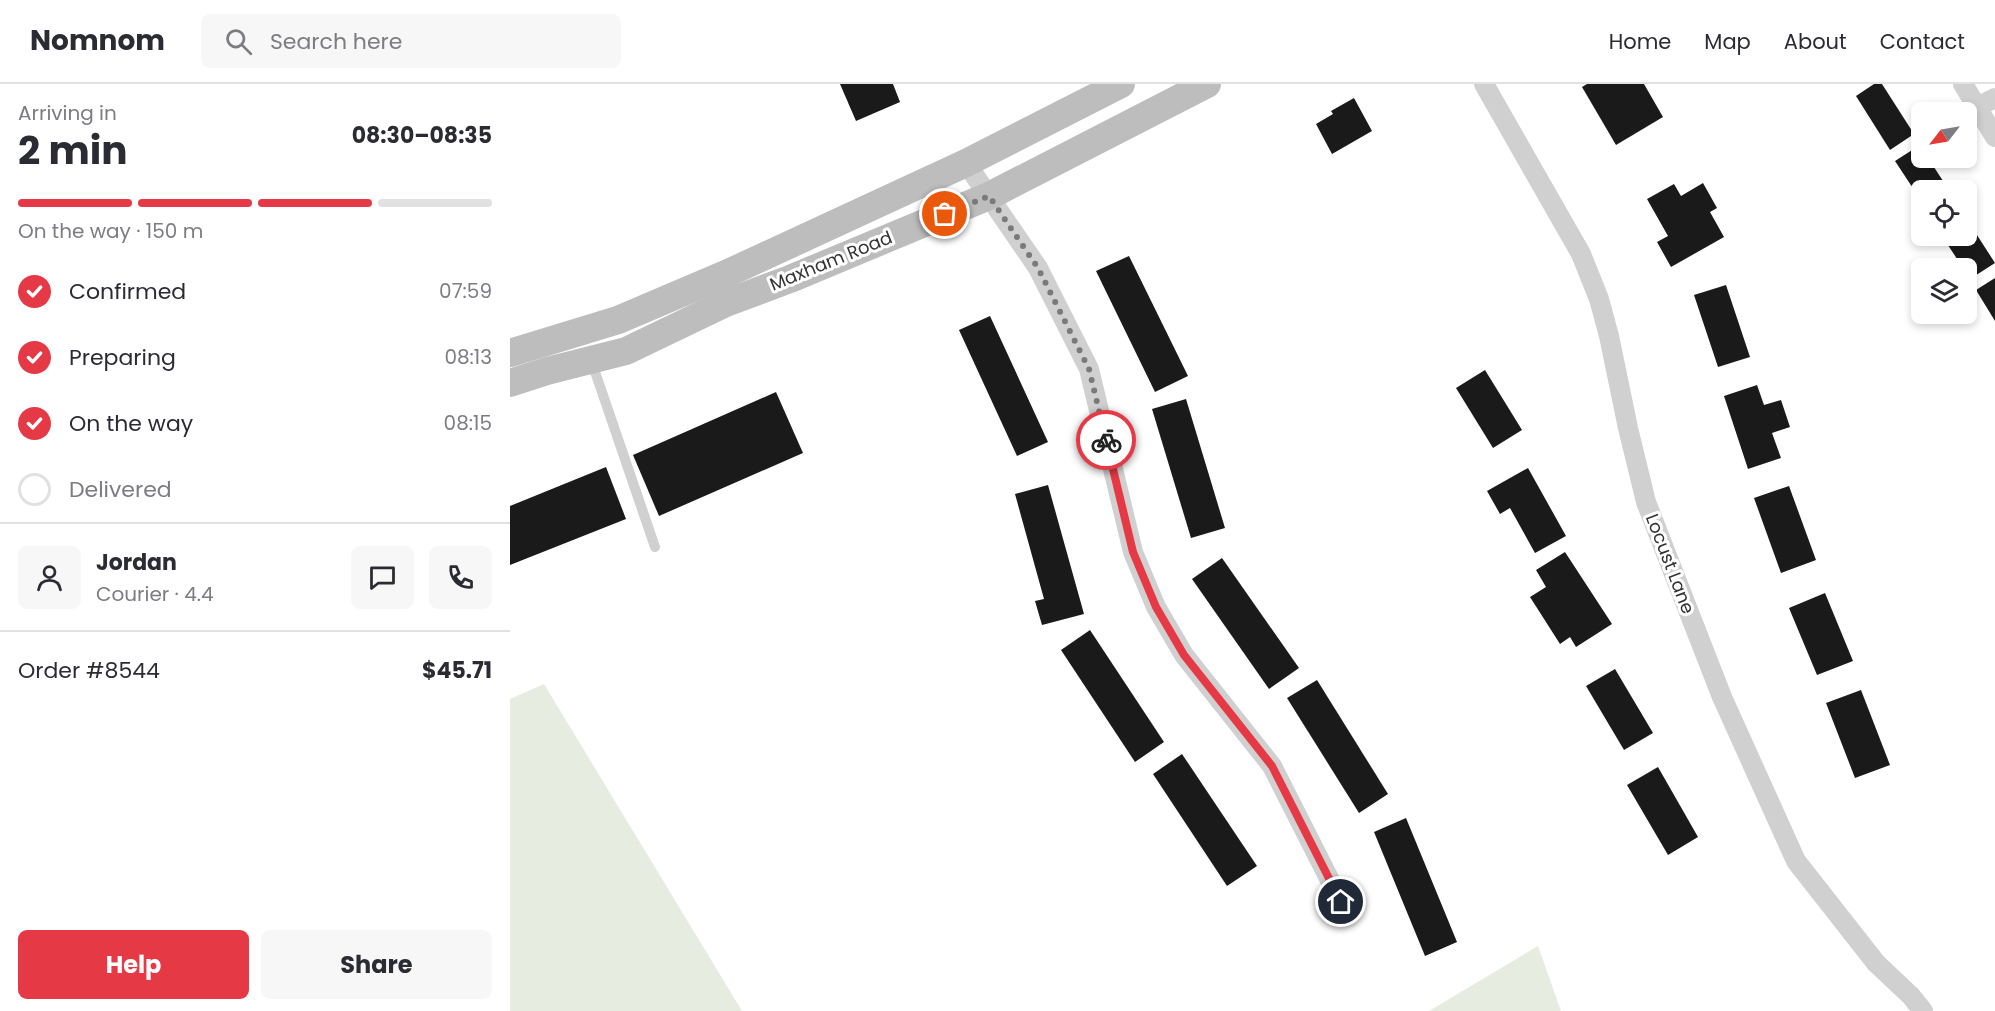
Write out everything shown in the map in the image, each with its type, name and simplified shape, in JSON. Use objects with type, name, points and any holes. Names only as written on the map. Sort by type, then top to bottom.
[{"type":"main road","name":"Maxham Road","points":[[510,353],[629,315],[726,274],[966,163],[1121,84]]},
{"type":"main road","name":"Maxham Road","points":[[510,383],[626,351],[726,303],[790,279],[989,196],[1207,84]]},
{"type":"street","name":"Locust Lane","points":[[1484,84],[1581,255],[1599,299],[1628,428],[1647,502],[1658,534],[1722,697],[1796,861],[1876,963],[1911,996],[1923,1011]]},
{"type":"street","points":[[1963,84],[1974,102]]},
{"type":"street","points":[[1995,98],[1977,107],[1995,137]]},
{"type":"street","points":[[966,163],[1038,268],[1089,369],[1133,552],[1156,607],[1184,655],[1272,766],[1341,902]]},
{"type":"lane","points":[[591,360],[655,547]]},
{"type":"shaded area","points":[[544,684],[742,1011],[510,1011],[510,699]]},
{"type":"shaded area","points":[[1538,946],[1561,1011],[1429,1011]]},
{"type":"building","points":[[840,84],[893,84],[900,102],[856,121]]},
{"type":"building","points":[[1587,84],[1644,84],[1663,117],[1616,145],[1582,87]]},
{"type":"building","points":[[1874,84],[1882,84],[1911,129],[1911,136],[1890,150],[1856,96]]},
{"type":"building","points":[[1354,98],[1372,131],[1332,154],[1316,124],[1333,114],[1331,111]]},
{"type":"building","points":[[1911,151],[1911,168],[1935,168],[1942,180],[1911,180],[1911,185],[1895,161]]},
{"type":"building","points":[[1703,183],[1717,208],[1710,212],[1724,237],[1671,267],[1657,242],[1668,236],[1647,199],[1674,184],[1681,196]]},
{"type":"building","points":[[1977,235],[1995,263],[1977,275],[1977,258],[1956,258],[1949,246],[1977,246]]},
{"type":"building","points":[[1129,256],[1188,376],[1155,392],[1096,271]]},
{"type":"building","points":[[1995,278],[1995,321],[1977,292],[1977,289]]},
{"type":"building","points":[[1726,285],[1750,357],[1718,367],[1694,295]]},
{"type":"building","points":[[990,316],[1048,442],[1017,456],[959,330]]},
{"type":"building","points":[[1485,370],[1522,430],[1493,448],[1456,388]]},
{"type":"building","points":[[1757,385],[1764,405],[1781,400],[1790,427],[1772,433],[1781,458],[1748,469],[1724,396]]},
{"type":"building","points":[[776,392],[803,453],[659,516],[633,455]]},
{"type":"building","points":[[1186,399],[1225,528],[1191,538],[1152,409]]},
{"type":"building","points":[[606,467],[626,519],[510,565],[510,506]]},
{"type":"building","points":[[1528,468],[1566,536],[1535,553],[1510,508],[1500,514],[1487,491]]},
{"type":"building","points":[[1048,485],[1084,614],[1042,625],[1035,601],[1044,599],[1015,494]]},
{"type":"building","points":[[1789,486],[1816,560],[1781,573],[1754,498]]},
{"type":"building","points":[[1565,552],[1612,624],[1576,647],[1570,637],[1560,644],[1530,597],[1546,587],[1536,570]]},
{"type":"building","points":[[1222,558],[1299,668],[1269,689],[1192,579]]},
{"type":"building","points":[[1825,593],[1853,661],[1817,675],[1789,608]]},
{"type":"building","points":[[1090,630],[1164,742],[1135,762],[1061,650]]},
{"type":"building","points":[[1615,669],[1653,733],[1624,750],[1586,686]]},
{"type":"building","points":[[1317,680],[1388,794],[1359,813],[1287,698]]},
{"type":"building","points":[[1861,690],[1890,765],[1855,778],[1826,703]]},
{"type":"building","points":[[1182,754],[1257,866],[1227,886],[1153,774]]},
{"type":"building","points":[[1658,767],[1698,837],[1668,855],[1627,785]]},
{"type":"building","points":[[1406,818],[1457,942],[1425,956],[1374,832]]},
{"type":"way so far","points":[[945,214],[989,196],[1038,268],[1089,369],[1106,440]]},
{"type":"route","points":[[1106,440],[1133,552],[1156,607],[1184,655],[1272,766],[1341,902]]}]
